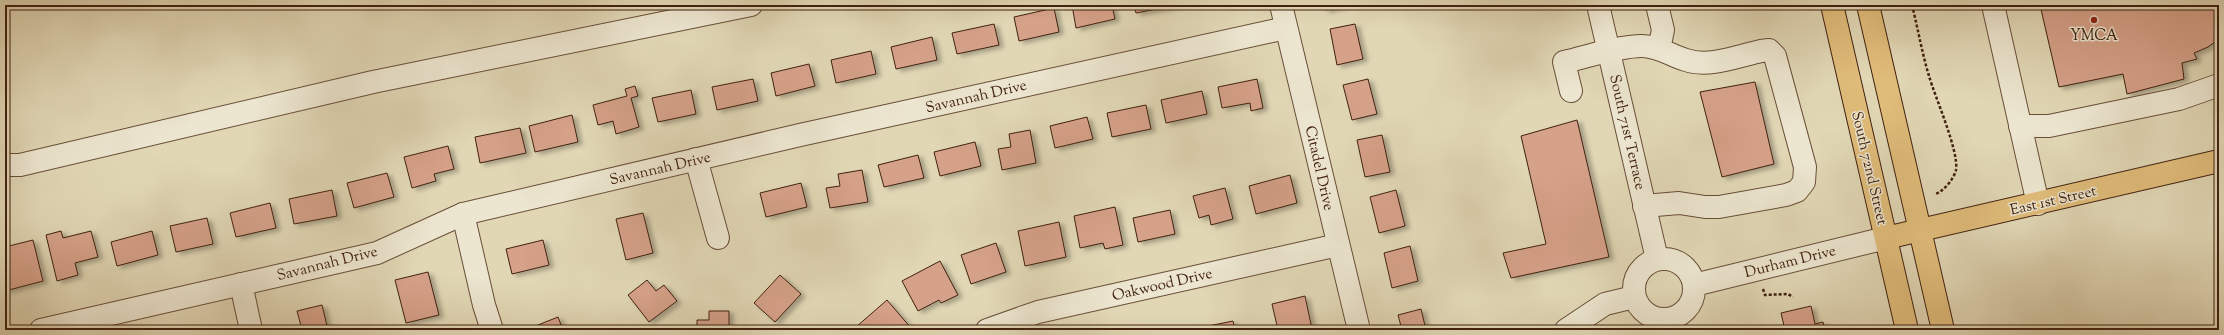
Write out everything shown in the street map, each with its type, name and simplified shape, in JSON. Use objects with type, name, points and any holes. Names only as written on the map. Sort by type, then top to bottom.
[{"type":"main road","name":"South 72nd Street","points":[[1832,5],[1907,330]]},
{"type":"main road","points":[[1868,5],[1943,330]]},
{"type":"main road","name":"East 1st Street","points":[[1886,238],[2219,161]]},
{"type":"street","points":[[5,165],[20,165],[373,82],[750,5]]},
{"type":"street","name":"Citadel Drive","points":[[1281,5],[1359,330]]},
{"type":"street","name":"South 71st Terrace","points":[[1598,5],[1657,259]]},
{"type":"street","points":[[1657,5],[1663,30],[1659,49]]},
{"type":"street","points":[[1993,5],[2038,204]]},
{"type":"street","name":"Savannah Drive","points":[[42,330],[377,253],[463,214],[696,159],[1018,86],[1286,28]]},
{"type":"street","points":[[1571,91],[1564,62],[1641,46],[1659,49],[1686,61],[1705,62],[1769,50],[1774,56],[1778,65],[1805,168],[1804,182],[1797,191],[1786,195],[1719,207],[1705,207],[1678,203],[1644,206]]},
{"type":"street","points":[[2020,126],[2049,126],[2064,123],[2180,99],[2219,85]]},
{"type":"street","points":[[696,159],[718,238]]},
{"type":"street","points":[[463,214],[484,305],[492,330]]},
{"type":"street","name":"Durham Drive","points":[[1694,284],[1886,238]]},
{"type":"street","name":"Oakwood Drive","points":[[987,330],[1038,312],[1338,245]]},
{"type":"street","points":[[1657,259],[1669,259],[1679,262],[1690,272],[1694,284],[1694,294],[1691,303],[1672,325],[1646,314],[1638,306],[1634,297],[1633,285],[1638,273],[1645,265],[1657,259]]},
{"type":"street","points":[[241,284],[251,330]]},
{"type":"street","points":[[1566,330],[1605,304],[1634,297]]},
{"type":"path","points":[[1912,5],[1929,75],[1946,124],[1956,166],[1954,176],[1941,192],[1935,194]]},
{"type":"path","points":[[1763,289],[1765,295],[1788,294],[1793,298]]},
{"type":"path","points":[[1749,330],[1773,329],[1784,326]]},
{"type":"building","points":[[1072,5],[1112,5],[1115,19],[1076,28]]},
{"type":"building","points":[[1134,5],[1177,5],[1136,13]]},
{"type":"building","points":[[1324,5],[1344,5],[1325,10]]},
{"type":"building","points":[[2040,5],[2219,5],[2219,39],[2208,47],[2194,53],[2197,59],[2182,63],[2184,79],[2127,94],[2123,74],[2059,87]]},
{"type":"building","points":[[1054,8],[1059,32],[1019,41],[1014,17]]},
{"type":"building","points":[[994,24],[999,45],[957,54],[952,33]]},
{"type":"building","points":[[1355,24],[1363,59],[1337,65],[1330,29]]},
{"type":"building","points":[[932,37],[937,60],[896,69],[891,47]]},
{"type":"building","points":[[871,51],[876,74],[836,83],[831,60]]},
{"type":"building","points":[[809,64],[815,86],[776,96],[771,73]]},
{"type":"building","points":[[753,79],[758,101],[717,110],[712,87]]},
{"type":"building","points":[[1257,79],[1263,108],[1251,111],[1250,103],[1222,108],[1218,87]]},
{"type":"building","points":[[1368,79],[1377,114],[1352,120],[1343,85]]},
{"type":"building","points":[[1755,82],[1774,164],[1722,177],[1700,92]]},
{"type":"building","points":[[635,86],[638,96],[631,98],[639,127],[616,134],[613,121],[598,125],[593,105],[627,96],[625,89]]},
{"type":"building","points":[[691,90],[696,114],[658,122],[652,98]]},
{"type":"building","points":[[1202,91],[1207,114],[1166,123],[1161,100]]},
{"type":"building","points":[[1146,105],[1151,129],[1112,137],[1107,113]]},
{"type":"building","points":[[572,115],[578,142],[535,152],[529,126]]},
{"type":"building","points":[[1087,117],[1093,139],[1055,148],[1050,126]]},
{"type":"building","points":[[1577,120],[1609,257],[1511,278],[1503,253],[1546,244],[1521,136]]},
{"type":"building","points":[[520,128],[526,153],[480,163],[475,137]]},
{"type":"building","points":[[1030,130],[1036,163],[1002,170],[998,149],[1011,147],[1009,134]]},
{"type":"building","points":[[1382,135],[1390,172],[1365,177],[1357,140]]},
{"type":"building","points":[[975,142],[981,166],[940,176],[934,152]]},
{"type":"building","points":[[448,146],[454,169],[434,174],[436,181],[412,188],[404,157]]},
{"type":"building","points":[[918,155],[924,178],[884,187],[878,165]]},
{"type":"building","points":[[862,170],[868,202],[830,208],[826,188],[840,186],[838,174]]},
{"type":"building","points":[[387,173],[394,197],[354,208],[347,183]]},
{"type":"building","points":[[1290,175],[1297,203],[1256,214],[1249,186]]},
{"type":"building","points":[[801,183],[807,207],[766,217],[760,193]]},
{"type":"building","points":[[1225,188],[1233,219],[1211,225],[1209,215],[1199,218],[1193,196]]},
{"type":"building","points":[[332,190],[337,216],[294,224],[289,199]]},
{"type":"building","points":[[1396,190],[1405,226],[1379,233],[1370,197]]},
{"type":"building","points":[[270,203],[276,228],[236,237],[230,213]]},
{"type":"building","points":[[1115,207],[1123,245],[1105,249],[1103,243],[1080,248],[1074,216]]},
{"type":"building","points":[[1170,210],[1175,234],[1138,242],[1133,218]]},
{"type":"building","points":[[643,213],[653,253],[626,260],[616,219]]},
{"type":"building","points":[[207,218],[213,244],[176,252],[170,226]]},
{"type":"building","points":[[1059,222],[1066,257],[1025,266],[1018,231]]},
{"type":"building","points":[[61,231],[63,238],[91,231],[98,257],[75,263],[78,275],[57,281],[46,235]]},
{"type":"building","points":[[152,231],[158,255],[117,266],[111,242]]},
{"type":"building","points":[[33,240],[43,281],[5,291],[5,247]]},
{"type":"building","points":[[543,240],[549,265],[512,274],[506,249]]},
{"type":"building","points":[[996,243],[1006,272],[971,284],[961,255]]},
{"type":"building","points":[[1410,246],[1418,281],[1392,288],[1384,253]]},
{"type":"building","points":[[940,261],[958,295],[941,303],[939,300],[918,311],[902,281]]},
{"type":"building","points":[[428,272],[439,315],[406,323],[395,280]]},
{"type":"building","points":[[780,275],[801,294],[775,322],[754,303]]},
{"type":"building","points":[[647,280],[656,291],[664,285],[677,301],[649,322],[628,295]]},
{"type":"building","points":[[1305,296],[1312,329],[1278,330],[1272,304]]},
{"type":"building","points":[[887,300],[911,328],[908,330],[858,330],[856,327]]},
{"type":"building","points":[[322,305],[328,330],[293,330],[293,328],[301,326],[297,311]]},
{"type":"building","points":[[1811,306],[1815,324],[1823,322],[1825,330],[1785,330],[1781,313]]},
{"type":"building","points":[[1421,309],[1426,330],[1402,330],[1398,315]]},
{"type":"building","points":[[709,311],[729,311],[729,330],[697,330],[697,320],[709,320]]},
{"type":"building","points":[[558,317],[563,330],[534,330],[533,327]]},
{"type":"building","points":[[1233,321],[1235,330],[1194,330],[1194,329]]},
{"type":"place","name":"YMCA","points":[[2094,20]]}]
